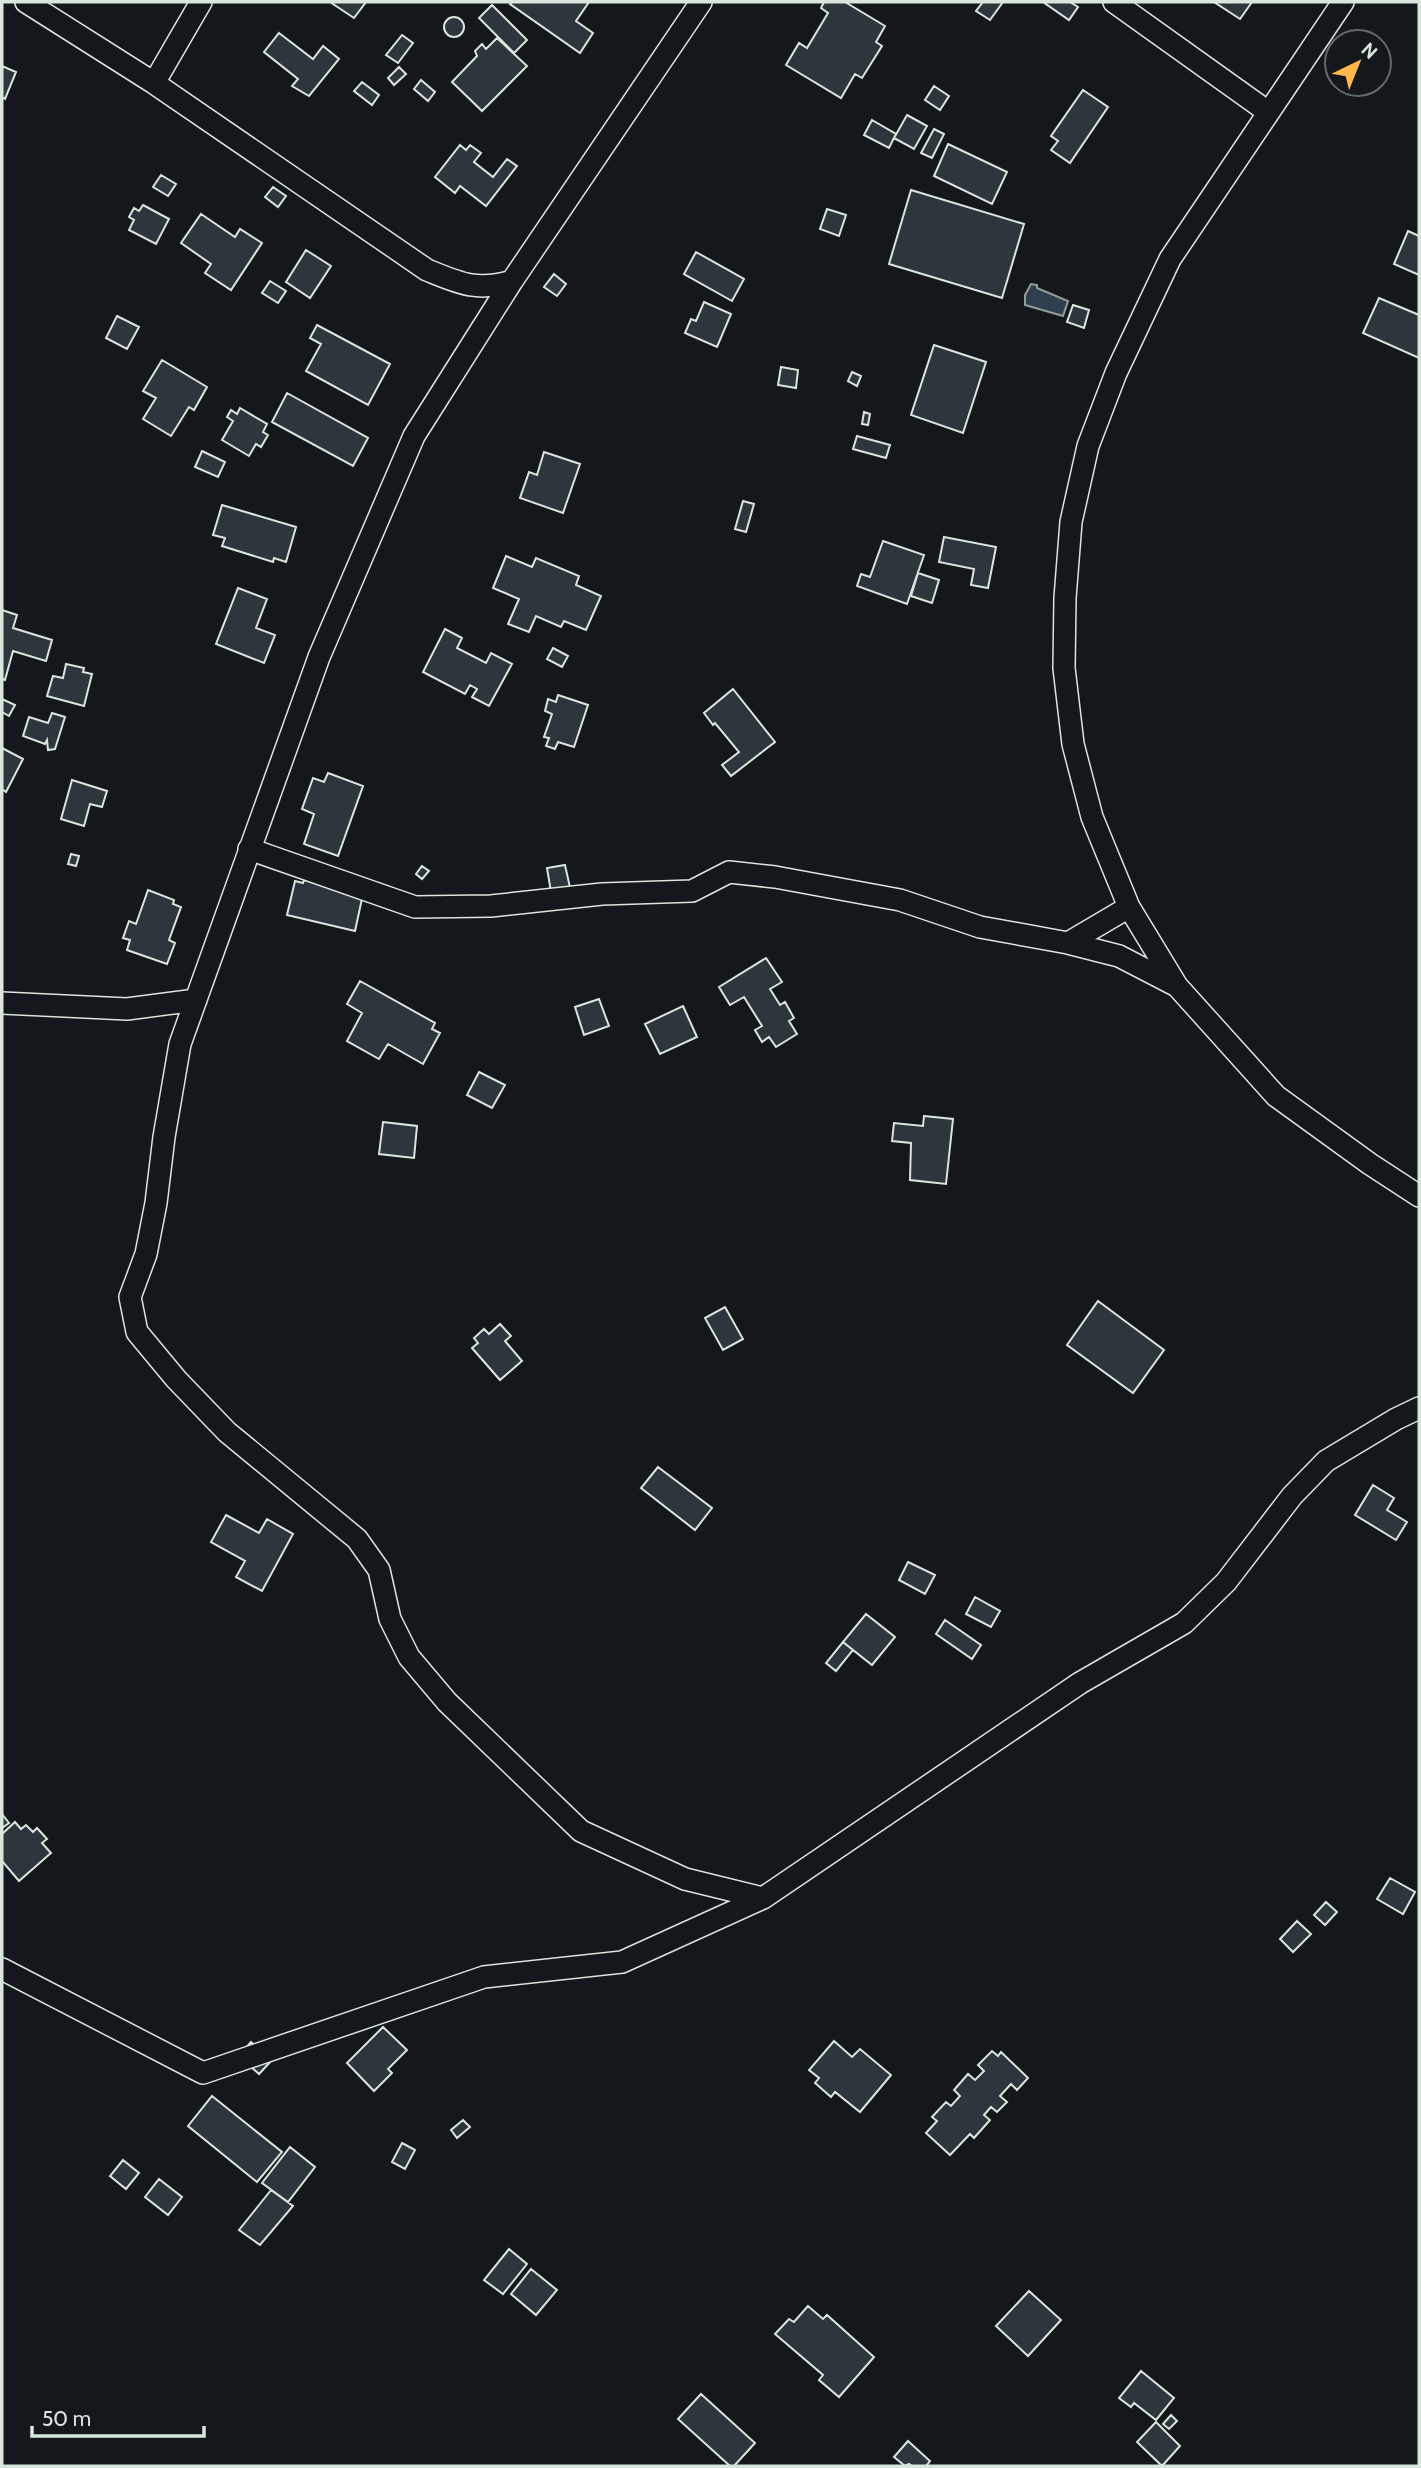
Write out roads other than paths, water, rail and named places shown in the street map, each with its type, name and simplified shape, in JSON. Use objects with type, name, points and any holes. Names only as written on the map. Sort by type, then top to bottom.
[{"type":"street","points":[[26,2],[154,83],[427,270],[465,285],[492,287],[512,281]]},
{"type":"street","points":[[154,83],[201,2]]},
{"type":"street","points":[[701,2],[512,281],[414,436],[319,657],[180,1044],[156,1203],[146,1254],[131,1297],[137,1332],[176,1379],[227,1432],[356,1539],[379,1570],[390,1619],[409,1657],[447,1702],[582,1831],[685,1879],[763,1898]]},
{"type":"street","points":[[1114,2],[1268,112]]},
{"type":"street","points":[[1343,2],[1170,258],[1116,373],[1088,446],[1071,522],[1065,598],[1064,668],[1073,744],[1092,817],[1129,907],[1177,986],[1276,1096],[1419,1196]]},
{"type":"street","points":[[249,849],[415,907],[491,906],[603,894],[692,891],[729,872],[775,877],[900,900],[980,928],[1068,943],[1119,956],[1177,986]]},
{"type":"street","points":[[1068,943],[1129,907]]},
{"type":"street","points":[[2,1003],[127,1009],[196,1000]]},
{"type":"street","points":[[2,1969],[203,2073],[484,1977],[622,1962],[763,1898],[1080,1683],[1184,1623],[1226,1582],[1292,1496],[1326,1461],[1419,1408]]},
{"type":"water","points":[[1031,284],[1068,301],[1063,316],[1025,305],[1025,295]]}]
